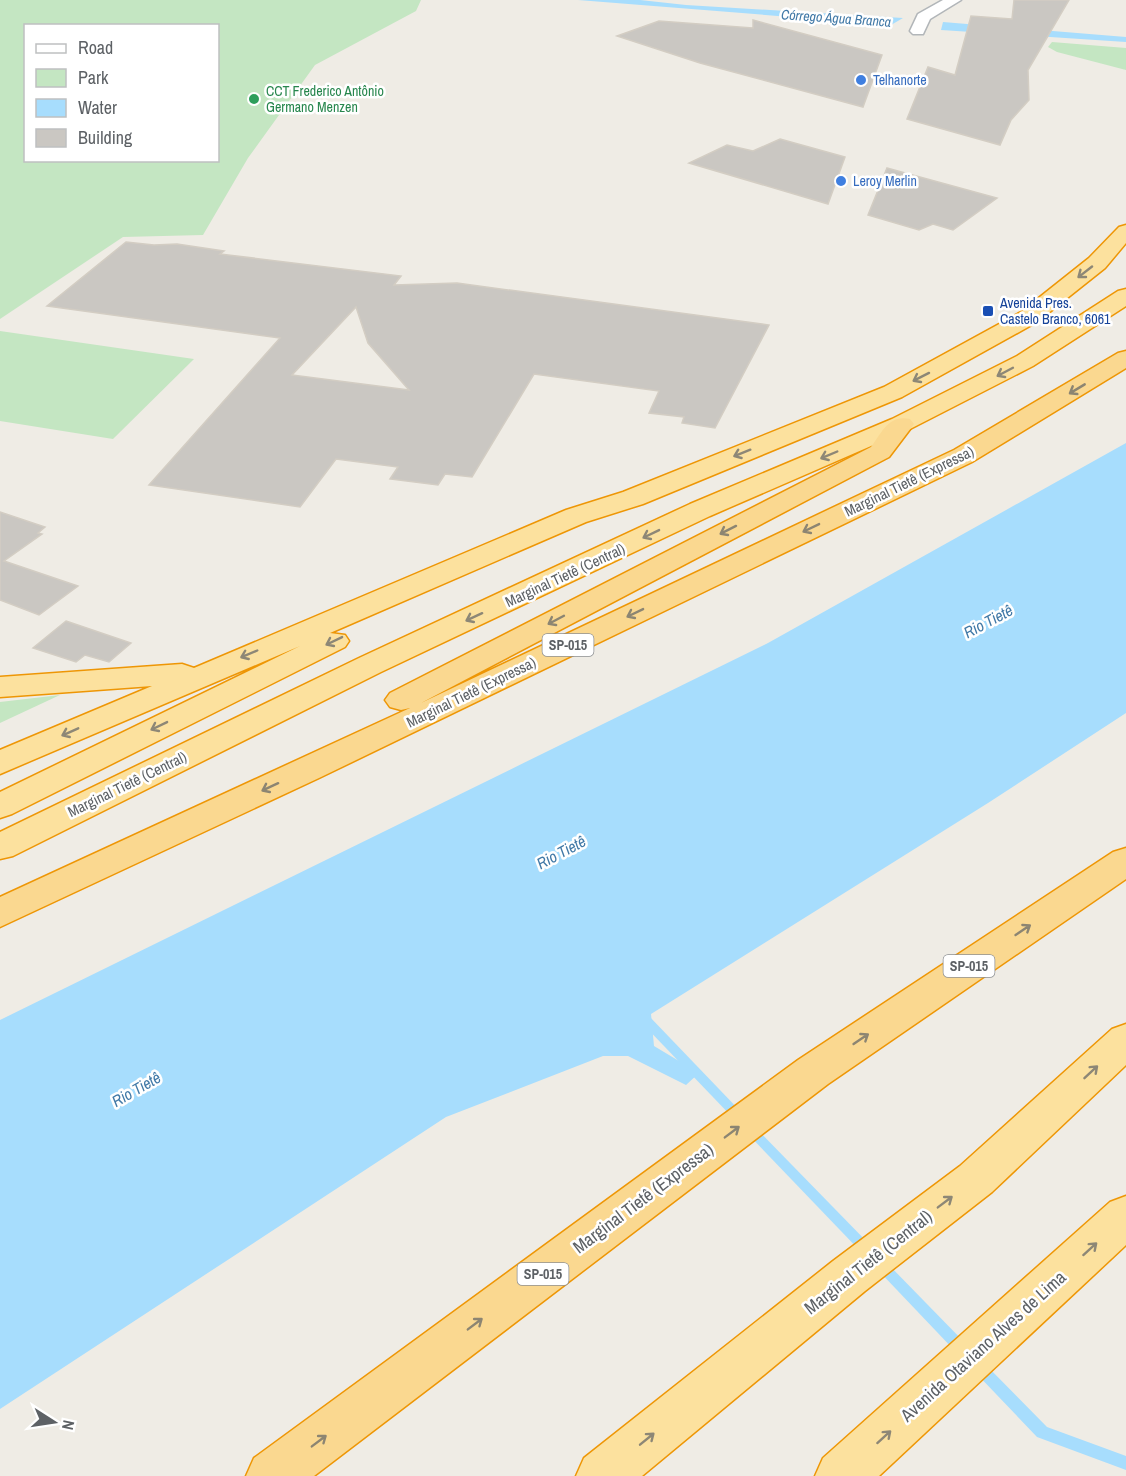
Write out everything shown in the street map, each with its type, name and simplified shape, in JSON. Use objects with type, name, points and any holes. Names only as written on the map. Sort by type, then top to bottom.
[{"type":"highway","points":[[0,762],[576,516],[633,498],[893,392],[1029,316],[1097,263],[1126,231]]},
{"type":"highway","name":"Marginal Tietê (Central)","points":[[0,847],[370,665],[700,510],[901,424],[1025,361],[1126,296]]},
{"type":"highway","name":"Marginal Tietê (Expressa)","points":[[0,913],[307,770],[963,456],[1126,358]]},
{"type":"highway","points":[[307,770],[374,714],[880,452],[901,424]]},
{"type":"highway","points":[[0,806],[456,581],[608,513],[633,498]]},
{"type":"highway","points":[[0,687],[208,672]]},
{"type":"highway","name":"Marginal Tietê (Expressa)","points":[[273,1476],[813,1072],[1126,861]]},
{"type":"highway","name":"Marginal Tietê (Central)","points":[[602,1476],[849,1276],[976,1179],[1126,1040]]},
{"type":"highway","name":"Avenida Otaviano Alves de Lima","points":[[841,1476],[1126,1216]]},
{"type":"street","points":[[920,24],[954,0]]},
{"type":"green space","points":[[0,0],[421,0],[416,11],[315,65],[248,158],[203,235],[123,237],[0,319]]},
{"type":"green space","points":[[1052,42],[1126,48],[1126,70],[1057,52],[1048,47]]},
{"type":"green space","points":[[0,331],[194,359],[113,439],[0,421]]},
{"type":"green space","points":[[60,695],[0,723],[0,702]]},
{"type":"water","name":"Córrego Água Branca","points":[[578,0],[640,0],[686,5],[903,18],[891,25]]},
{"type":"water","points":[[943,22],[1126,37],[1126,42],[941,30]]},
{"type":"water","name":"Rio Tietê","points":[[1126,443],[1126,713],[988,803],[651,1014],[654,1046],[699,1073],[686,1085],[628,1056],[603,1056],[446,1117],[0,1409],[0,1020],[768,643]]},
{"type":"building","points":[[1014,0],[1069,0],[1028,70],[1029,100],[1011,120],[1000,145],[907,119],[928,67],[955,75],[971,16],[1012,19]]},
{"type":"building","points":[[753,20],[882,55],[863,107],[700,63],[617,36],[659,21],[753,28]]},
{"type":"building","points":[[780,139],[845,157],[828,204],[689,163],[727,145],[753,151]]},
{"type":"building","points":[[887,168],[997,198],[953,230],[933,224],[919,230],[868,215]]},
{"type":"building","points":[[126,242],[154,245],[177,244],[224,251],[220,254],[401,276],[394,285],[457,283],[769,325],[715,428],[682,423],[684,417],[649,413],[659,391],[534,374],[472,477],[445,474],[438,485],[390,479],[398,467],[336,459],[300,507],[149,485],[280,338],[47,306]],"holes":[[[356,307],[368,343],[409,390],[292,375]]]},
{"type":"building","points":[[0,512],[45,527],[38,533],[42,534],[4,561],[78,586],[39,615],[0,600]]},
{"type":"building","points":[[66,621],[131,643],[109,662],[85,655],[76,662],[33,648]]},
{"type":"waterway","points":[[644,1018],[739,1117]]},
{"type":"waterway","points":[[750,1129],[868,1251]]},
{"type":"waterway","points":[[881,1265],[961,1348]]},
{"type":"waterway","points":[[979,1367],[1042,1432],[1126,1463]]},
{"type":"place","name":"Telhanorte","points":[[861,80]]},
{"type":"place","name":"CCT Frederico Antônio Germano Menzen","points":[[254,99]]},
{"type":"place","name":"Leroy Merlin","points":[[841,181]]},
{"type":"place","name":"Avenida Pres. Castelo Branco, 6061","points":[[988,311]]}]
